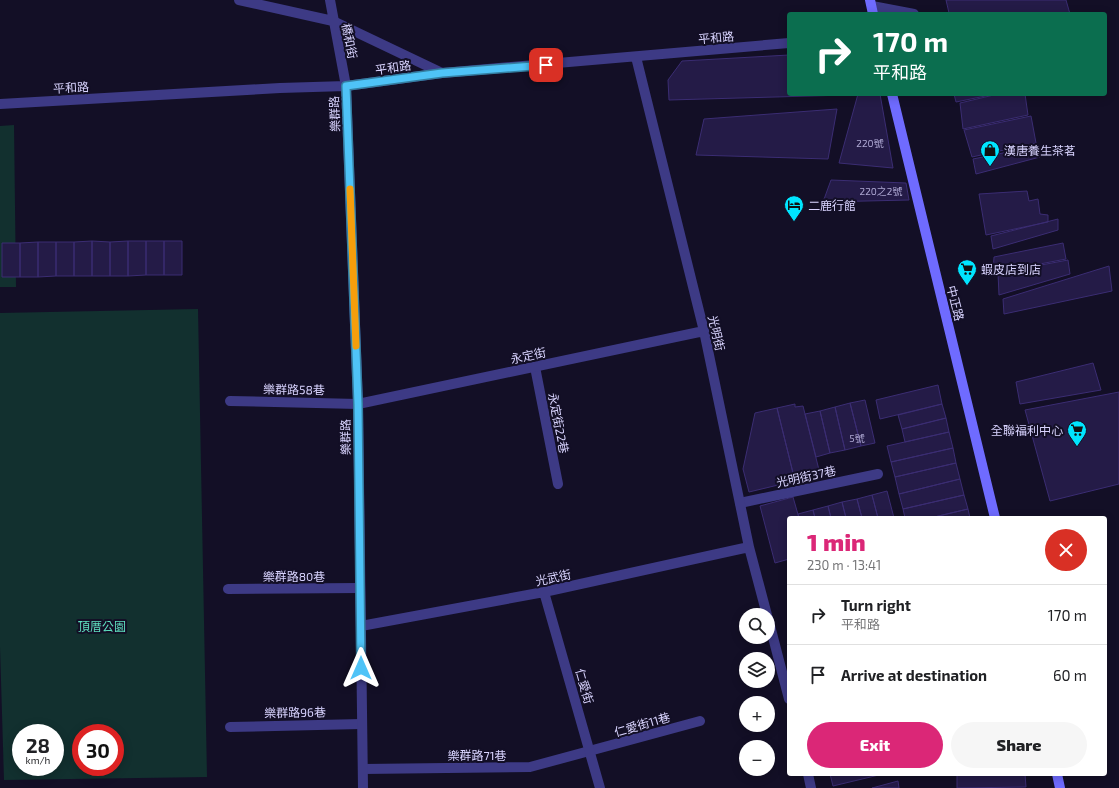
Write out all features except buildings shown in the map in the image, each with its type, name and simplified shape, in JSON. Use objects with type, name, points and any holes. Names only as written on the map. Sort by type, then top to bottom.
[{"type":"main road","name":"中正路","points":[[892,96],[995,516]]},
{"type":"main road","points":[[1057,776],[1060,788]]},
{"type":"street","points":[[239,0],[333,21],[442,73]]},
{"type":"street","name":"橋和街","points":[[330,0],[346,86]]},
{"type":"street","points":[[872,7],[902,12]]},
{"type":"street","name":"平和路","points":[[0,104],[280,88],[346,86],[442,73],[787,43]]},
{"type":"street","name":"光明街","points":[[636,57],[704,331],[749,547],[765,608]]},
{"type":"street","name":"樂群路","points":[[346,86],[358,404],[362,788]]},
{"type":"street","name":"永定街","points":[[358,404],[704,331]]},
{"type":"street","name":"永定街22巷","points":[[535,367],[558,484]]},
{"type":"street","name":"樂群路58巷","points":[[230,401],[358,404]]},
{"type":"street","name":"光明街37巷","points":[[740,503],[878,474]]},
{"type":"street","name":"光武街","points":[[360,626],[544,592],[749,547]]},
{"type":"street","name":"樂群路80巷","points":[[228,589],[360,588]]},
{"type":"street","name":"仁愛街","points":[[544,592],[600,788]]},
{"type":"street","points":[[775,644],[787,691]]},
{"type":"street","name":"仁愛街11巷","points":[[590,752],[700,721]]},
{"type":"street","name":"樂群路96巷","points":[[230,727],[361,724]]},
{"type":"street","name":"樂群路71巷","points":[[363,769],[530,767],[590,752]]},
{"type":"street","points":[[808,776],[811,788]]},
{"type":"green space","points":[[14,125],[16,287],[0,287],[0,126]]},
{"type":"green space","name":"頂厝公園","points":[[198,309],[207,777],[4,780],[0,647],[0,313]]},
{"type":"slow traffic","points":[[350,189],[356,346]]},
{"type":"place","name":"漢唐養生茶茗","points":[[990,167]]},
{"type":"place","name":"二鹿行館","points":[[794,222]]},
{"type":"place","name":"蝦皮店到店","points":[[967,286]]},
{"type":"place","name":"全聯福利中心","points":[[1077,447]]},
{"type":"route","points":[[361,668],[358,404],[346,86],[442,73],[546,65]]}]
